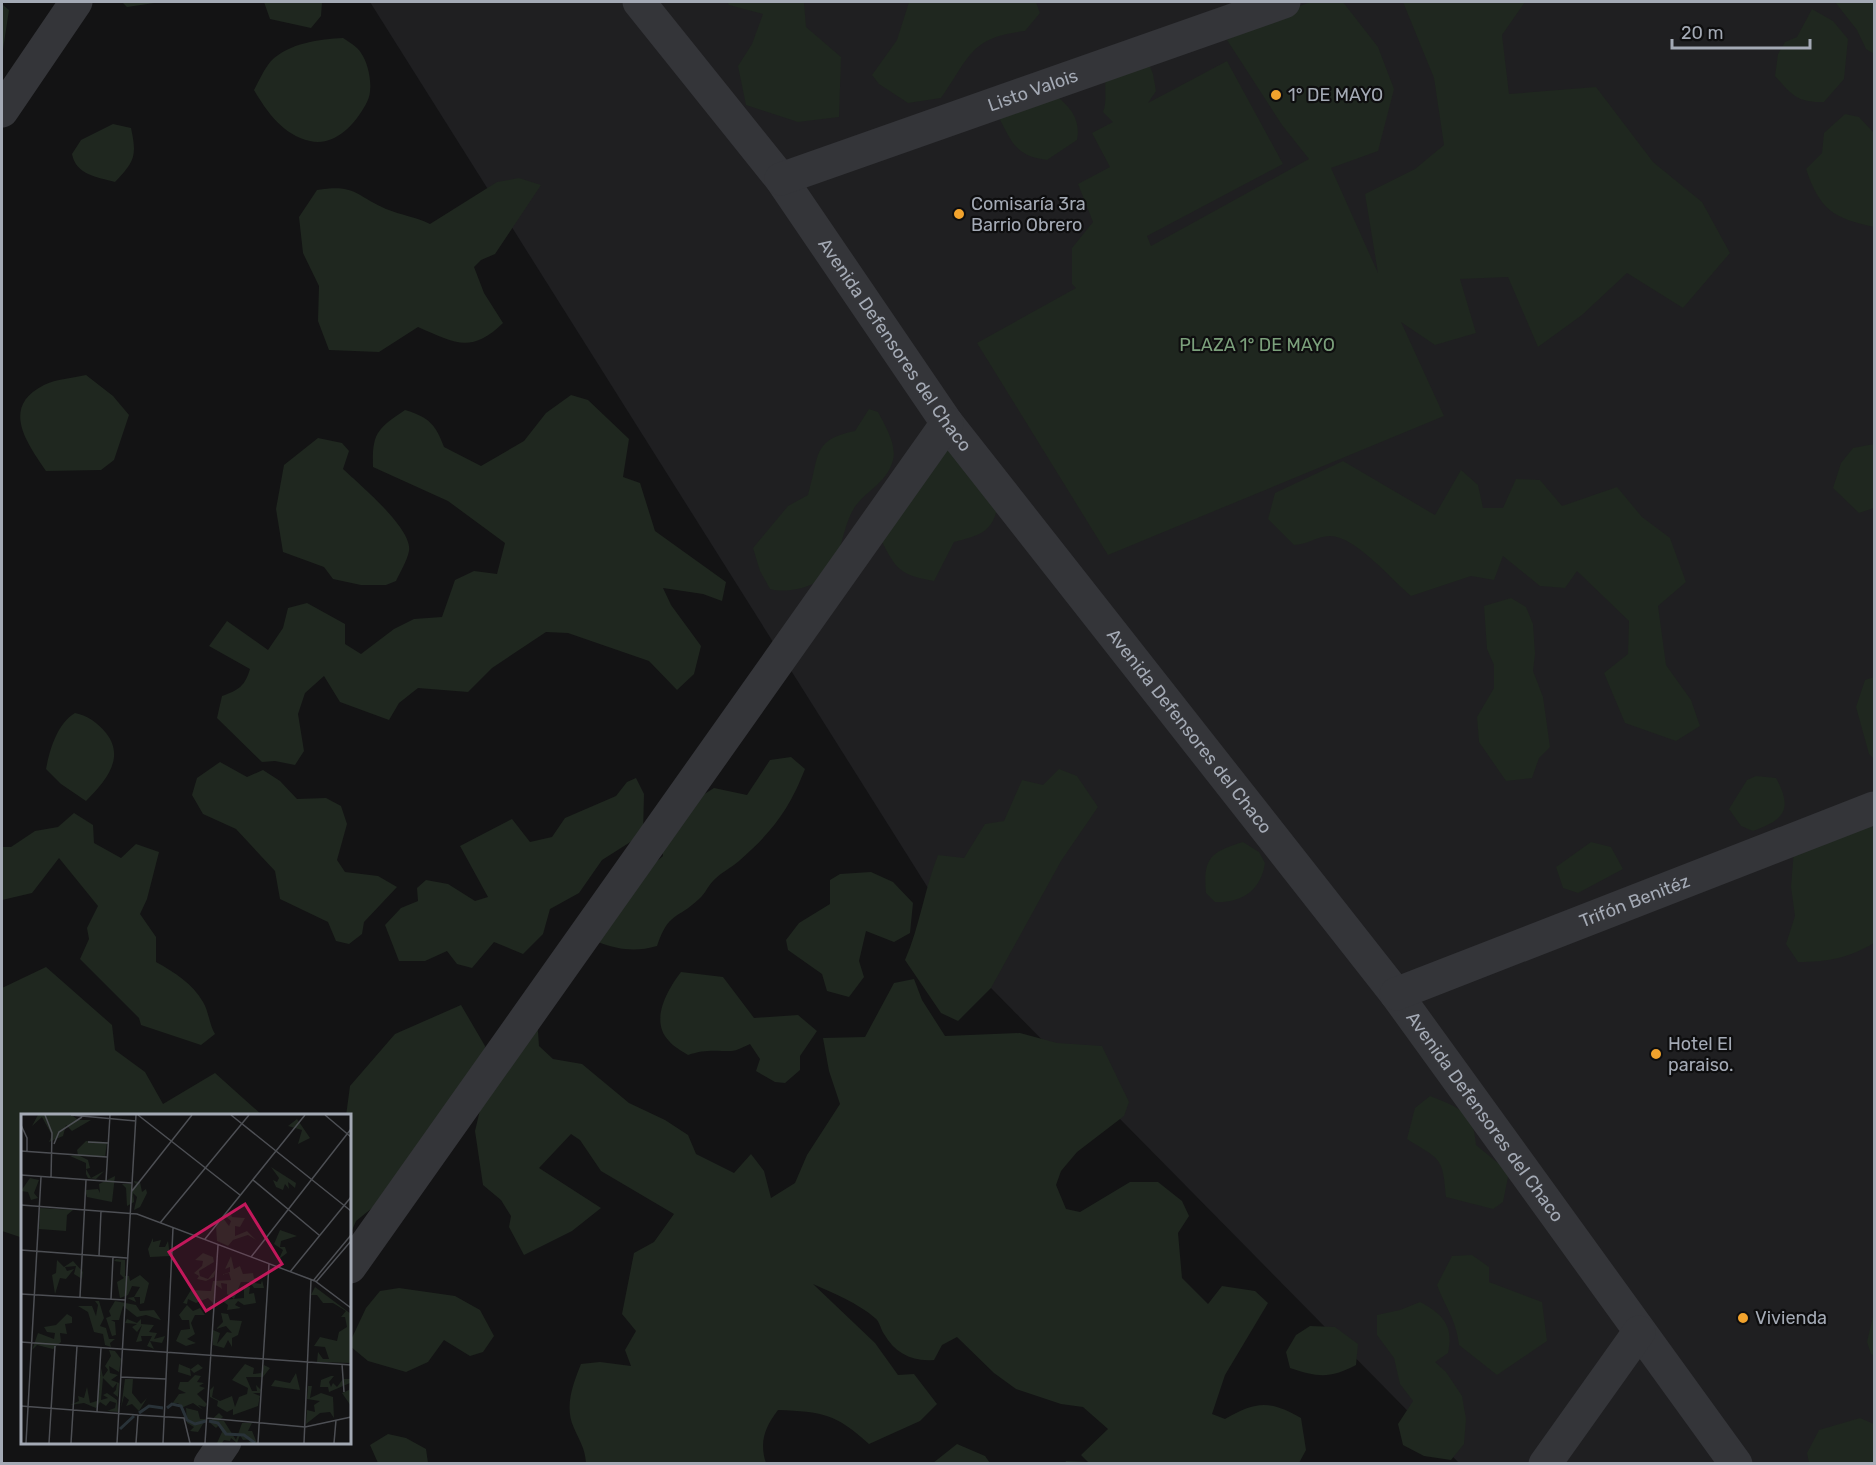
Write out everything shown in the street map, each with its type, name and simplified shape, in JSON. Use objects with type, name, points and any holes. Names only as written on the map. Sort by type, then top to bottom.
[{"type":"street","points":[[2,111],[76,2]]},
{"type":"street","name":"Avenida Defensores del Chaco","points":[[639,2],[781,179],[947,423],[1396,994],[1736,1464]]},
{"type":"street","name":"Listo Valois","points":[[781,179],[1284,2]]},
{"type":"street","points":[[351,1266],[947,423]]},
{"type":"street","name":"Trifón Benitéz","points":[[1396,994],[1875,808]]},
{"type":"street","points":[[1545,1464],[1639,1332]]},
{"type":"street","points":[[210,1464],[224,1444]]},
{"type":"shaded area","points":[[370,2],[1874,2],[1874,1463],[1459,1463],[991,988]]},
{"type":"green space","points":[[122,2],[161,2],[127,7]]},
{"type":"green space","points":[[264,2],[322,2],[321,16],[311,28],[270,19]]},
{"type":"green space","points":[[727,2],[804,2],[806,27],[841,57],[839,117],[798,122],[746,105],[738,66],[752,44],[763,14],[729,5]]},
{"type":"green space","points":[[909,2],[1036,2],[1040,13],[1025,31],[993,38],[973,51],[941,98],[908,103],[879,84],[872,75],[897,40]]},
{"type":"green space","name":"PLAZA 1° DE MAYO","points":[[1311,2],[1343,2],[1378,47],[1394,89],[1378,151],[1331,168],[1378,273],[1365,194],[1415,169],[1444,145],[1434,78],[1403,2],[1525,2],[1502,35],[1509,94],[1596,87],[1653,162],[1702,202],[1730,253],[1683,308],[1627,273],[1582,315],[1538,347],[1508,277],[1460,279],[1476,333],[1435,345],[1401,322],[1444,416],[1108,555],[977,343],[1076,288],[1072,284],[1072,248],[1093,222],[1078,184],[1110,167],[1092,133],[1113,122],[1103,112],[1107,70],[1148,62],[1156,91],[1148,103],[1227,61],[1283,164],[1147,236],[1151,246],[1309,159],[1282,125],[1227,40],[1272,16]]},
{"type":"green space","points":[[1835,2],[1874,2],[1874,54],[1866,49],[1857,30]]},
{"type":"green space","points":[[2,4],[9,10],[2,56]]},
{"type":"green space","points":[[1812,9],[1833,21],[1848,39],[1844,79],[1824,102],[1801,99],[1775,76],[1778,54],[1785,42],[1797,37]]},
{"type":"green space","points":[[343,38],[358,49],[366,63],[370,77],[367,102],[358,117],[337,137],[320,142],[300,138],[277,122],[254,90],[264,71],[278,55],[296,46],[315,41]]},
{"type":"green space","points":[[1053,93],[1073,114],[1078,132],[1077,140],[1047,160],[1021,151],[1011,140],[998,116]]},
{"type":"green space","points":[[1845,114],[1859,117],[1874,133],[1874,227],[1848,220],[1830,210],[1817,194],[1806,169],[1822,153],[1824,133]]},
{"type":"green space","points":[[113,124],[131,128],[134,145],[133,158],[115,182],[83,171],[74,161],[72,154],[81,140]]},
{"type":"green space","points":[[519,178],[541,185],[495,254],[481,260],[474,267],[484,293],[503,323],[492,333],[472,342],[462,343],[418,327],[379,352],[329,350],[318,321],[319,286],[303,253],[299,217],[317,190],[340,188],[348,190],[386,209],[430,224],[497,182]]},
{"type":"green space","points":[[86,375],[113,396],[129,415],[114,460],[101,470],[46,471],[31,449],[21,426],[20,414],[23,404],[31,394],[44,385]]},
{"type":"green space","points":[[571,395],[588,400],[629,439],[623,477],[640,483],[655,531],[726,582],[722,601],[703,594],[663,588],[671,605],[701,646],[694,674],[677,690],[649,661],[568,633],[546,632],[492,668],[468,692],[418,688],[399,703],[389,720],[340,702],[324,676],[305,693],[298,714],[304,751],[295,765],[275,761],[262,762],[217,718],[222,696],[240,687],[246,680],[250,669],[209,646],[227,621],[268,650],[283,628],[288,608],[307,603],[345,624],[345,644],[361,654],[394,629],[414,619],[442,617],[455,580],[474,571],[497,574],[505,543],[448,501],[373,467],[375,439],[382,427],[405,410],[413,413],[426,419],[434,427],[444,447],[481,466],[524,441],[546,413]]},
{"type":"green space","points":[[869,409],[878,412],[890,435],[894,454],[890,468],[881,481],[853,510],[833,565],[824,577],[794,590],[770,589],[760,571],[753,548],[788,506],[808,495],[819,452],[824,445],[831,439],[855,431]]},
{"type":"green space","points":[[318,438],[342,443],[349,451],[343,469],[384,507],[403,531],[409,551],[396,581],[386,585],[361,585],[333,579],[324,567],[283,552],[276,509],[284,465]]},
{"type":"green space","points":[[948,444],[998,504],[989,527],[978,535],[954,542],[934,581],[912,576],[898,568],[878,534]]},
{"type":"green space","points":[[1874,444],[1874,508],[1859,513],[1833,488],[1841,463],[1853,448]]},
{"type":"green space","points":[[1343,461],[1435,515],[1461,470],[1478,485],[1483,508],[1503,508],[1516,479],[1540,480],[1562,506],[1617,487],[1642,517],[1670,538],[1686,582],[1658,606],[1666,665],[1691,700],[1700,726],[1676,741],[1625,723],[1604,673],[1628,654],[1629,621],[1577,571],[1565,588],[1540,586],[1503,556],[1494,580],[1471,576],[1411,596],[1361,551],[1340,538],[1325,536],[1294,545],[1268,519],[1275,493]]},
{"type":"green space","points":[[1511,598],[1526,607],[1533,624],[1535,654],[1533,671],[1543,697],[1550,747],[1539,758],[1532,778],[1506,781],[1479,742],[1477,717],[1494,688],[1494,665],[1487,649],[1484,606]]},
{"type":"green space","points":[[1874,677],[1874,759],[1869,754],[1856,707],[1865,680]]},
{"type":"green space","points":[[75,713],[88,718],[106,733],[112,742],[114,752],[111,769],[106,778],[86,801],[61,784],[46,769],[52,745],[59,730]]},
{"type":"green space","points":[[791,757],[805,769],[786,808],[751,850],[716,878],[699,899],[670,921],[657,946],[628,949],[598,942],[631,883],[663,856],[660,828],[690,803],[714,788],[747,795],[770,760]]},
{"type":"green space","points":[[220,762],[247,777],[263,770],[280,781],[297,799],[326,798],[341,806],[347,824],[337,860],[345,872],[378,876],[397,887],[364,922],[362,934],[349,944],[336,941],[328,922],[280,899],[275,871],[236,829],[203,814],[192,795],[197,778]]},
{"type":"green space","points":[[1059,769],[1077,776],[1098,807],[1061,861],[991,988],[958,1021],[941,1013],[905,960],[938,855],[964,858],[985,824],[1004,821],[1022,780],[1043,785]]},
{"type":"green space","points":[[1756,776],[1776,778],[1785,805],[1779,818],[1753,831],[1741,826],[1729,809],[1747,780]]},
{"type":"green space","points":[[636,778],[644,794],[643,834],[602,860],[579,893],[550,909],[543,934],[523,954],[494,942],[472,968],[457,964],[447,951],[425,961],[399,961],[385,925],[401,908],[418,901],[417,888],[426,880],[448,884],[475,901],[488,897],[460,846],[512,819],[530,842],[552,837],[565,818],[616,796],[627,782]]},
{"type":"green space","points":[[1842,809],[1874,828],[1874,943],[1838,958],[1798,962],[1786,944],[1795,916],[1791,887],[1794,849]]},
{"type":"green space","points":[[74,813],[93,825],[94,843],[121,858],[136,844],[159,852],[147,899],[140,914],[156,937],[156,962],[188,984],[205,1006],[215,1034],[201,1045],[141,1025],[139,1018],[80,959],[89,939],[87,928],[98,906],[59,858],[32,893],[2,900],[2,847],[11,847],[35,831],[58,827]]},
{"type":"green space","points":[[1243,842],[1259,852],[1265,863],[1259,881],[1249,893],[1242,897],[1225,902],[1215,902],[1206,893],[1205,881],[1208,864],[1216,853]]},
{"type":"green space","points":[[1591,842],[1611,847],[1623,869],[1578,893],[1563,888],[1556,867]]},
{"type":"green space","points":[[871,872],[893,882],[913,903],[910,933],[894,942],[866,931],[859,961],[864,977],[849,997],[827,991],[822,974],[788,950],[786,940],[799,923],[830,904],[830,880],[840,874]]},
{"type":"green space","points":[[46,967],[112,1025],[115,1050],[145,1072],[163,1104],[215,1073],[261,1114],[21,1114],[20,1237],[2,1231],[2,988]]},
{"type":"green space","points":[[681,972],[723,977],[754,1018],[798,1015],[817,1031],[800,1056],[800,1070],[785,1083],[775,1082],[756,1071],[760,1059],[750,1044],[733,1051],[705,1051],[688,1055],[673,1045],[663,1033],[661,1015],[666,996]]},
{"type":"green space","points":[[914,979],[922,1000],[945,1036],[1020,1033],[1057,1043],[1102,1046],[1129,1102],[1124,1116],[1077,1152],[1061,1171],[1056,1185],[1066,1209],[1080,1212],[1130,1182],[1158,1182],[1182,1201],[1189,1216],[1178,1233],[1182,1278],[1208,1304],[1222,1286],[1255,1291],[1268,1303],[1225,1375],[1212,1414],[1225,1419],[1254,1406],[1263,1405],[1280,1408],[1301,1418],[1306,1450],[1299,1463],[1065,1463],[1066,1461],[1088,1462],[1081,1455],[1108,1429],[1083,1407],[1061,1404],[1016,1389],[994,1373],[957,1337],[942,1345],[934,1360],[911,1358],[888,1341],[875,1318],[845,1299],[813,1284],[875,1343],[898,1375],[914,1374],[937,1404],[920,1421],[869,1444],[847,1426],[828,1416],[778,1410],[764,1435],[763,1448],[766,1463],[586,1463],[571,1420],[570,1404],[575,1379],[581,1364],[600,1362],[631,1366],[625,1350],[636,1331],[622,1314],[634,1253],[654,1242],[674,1214],[601,1171],[580,1140],[571,1134],[539,1168],[601,1208],[572,1231],[524,1255],[509,1227],[511,1216],[501,1200],[483,1185],[475,1131],[480,1110],[537,1018],[539,1046],[553,1059],[582,1064],[629,1103],[665,1120],[688,1135],[696,1154],[734,1173],[751,1154],[764,1171],[771,1198],[795,1183],[807,1155],[840,1104],[829,1071],[823,1038],[865,1037],[894,983]]},
{"type":"green space","points":[[461,1005],[485,1046],[484,1077],[418,1171],[356,1221],[351,1233],[351,1114],[346,1114],[350,1086],[395,1034]]},
{"type":"green space","points":[[1430,1096],[1463,1112],[1472,1125],[1476,1145],[1509,1172],[1503,1202],[1493,1209],[1446,1197],[1443,1174],[1438,1160],[1407,1139],[1415,1108]]},
{"type":"green space","points":[[1472,1255],[1489,1267],[1489,1282],[1542,1302],[1547,1341],[1497,1375],[1459,1345],[1453,1321],[1437,1285],[1452,1256]]},
{"type":"green space","points":[[399,1288],[455,1296],[480,1310],[494,1336],[483,1352],[470,1356],[444,1340],[428,1362],[406,1372],[368,1361],[351,1347],[351,1340],[366,1308],[380,1291]]},
{"type":"green space","points":[[1420,1302],[1441,1316],[1448,1328],[1448,1353],[1435,1362],[1446,1372],[1462,1396],[1466,1419],[1464,1444],[1451,1460],[1424,1456],[1403,1445],[1398,1424],[1413,1401],[1400,1384],[1394,1358],[1377,1335],[1377,1315],[1400,1310]]},
{"type":"green space","points":[[1874,1312],[1874,1356],[1867,1342]]},
{"type":"green space","points":[[1310,1326],[1335,1327],[1358,1344],[1356,1365],[1339,1373],[1323,1375],[1290,1368],[1286,1352],[1296,1335]]},
{"type":"green space","points":[[1860,1418],[1874,1424],[1874,1463],[1809,1463],[1807,1453],[1819,1430]]},
{"type":"green space","points":[[388,1434],[406,1438],[426,1449],[428,1463],[378,1463],[370,1445]]},
{"type":"green space","points":[[957,1444],[985,1456],[990,1463],[933,1463]]},
{"type":"place","name":"1° DE MAYO","points":[[1276,95]]},
{"type":"place","name":"Comisaría 3ra Barrio Obrero","points":[[959,214]]},
{"type":"place","name":"Hotel El paraiso.","points":[[1656,1054]]},
{"type":"place","name":"Vivienda","points":[[1743,1318]]}]
